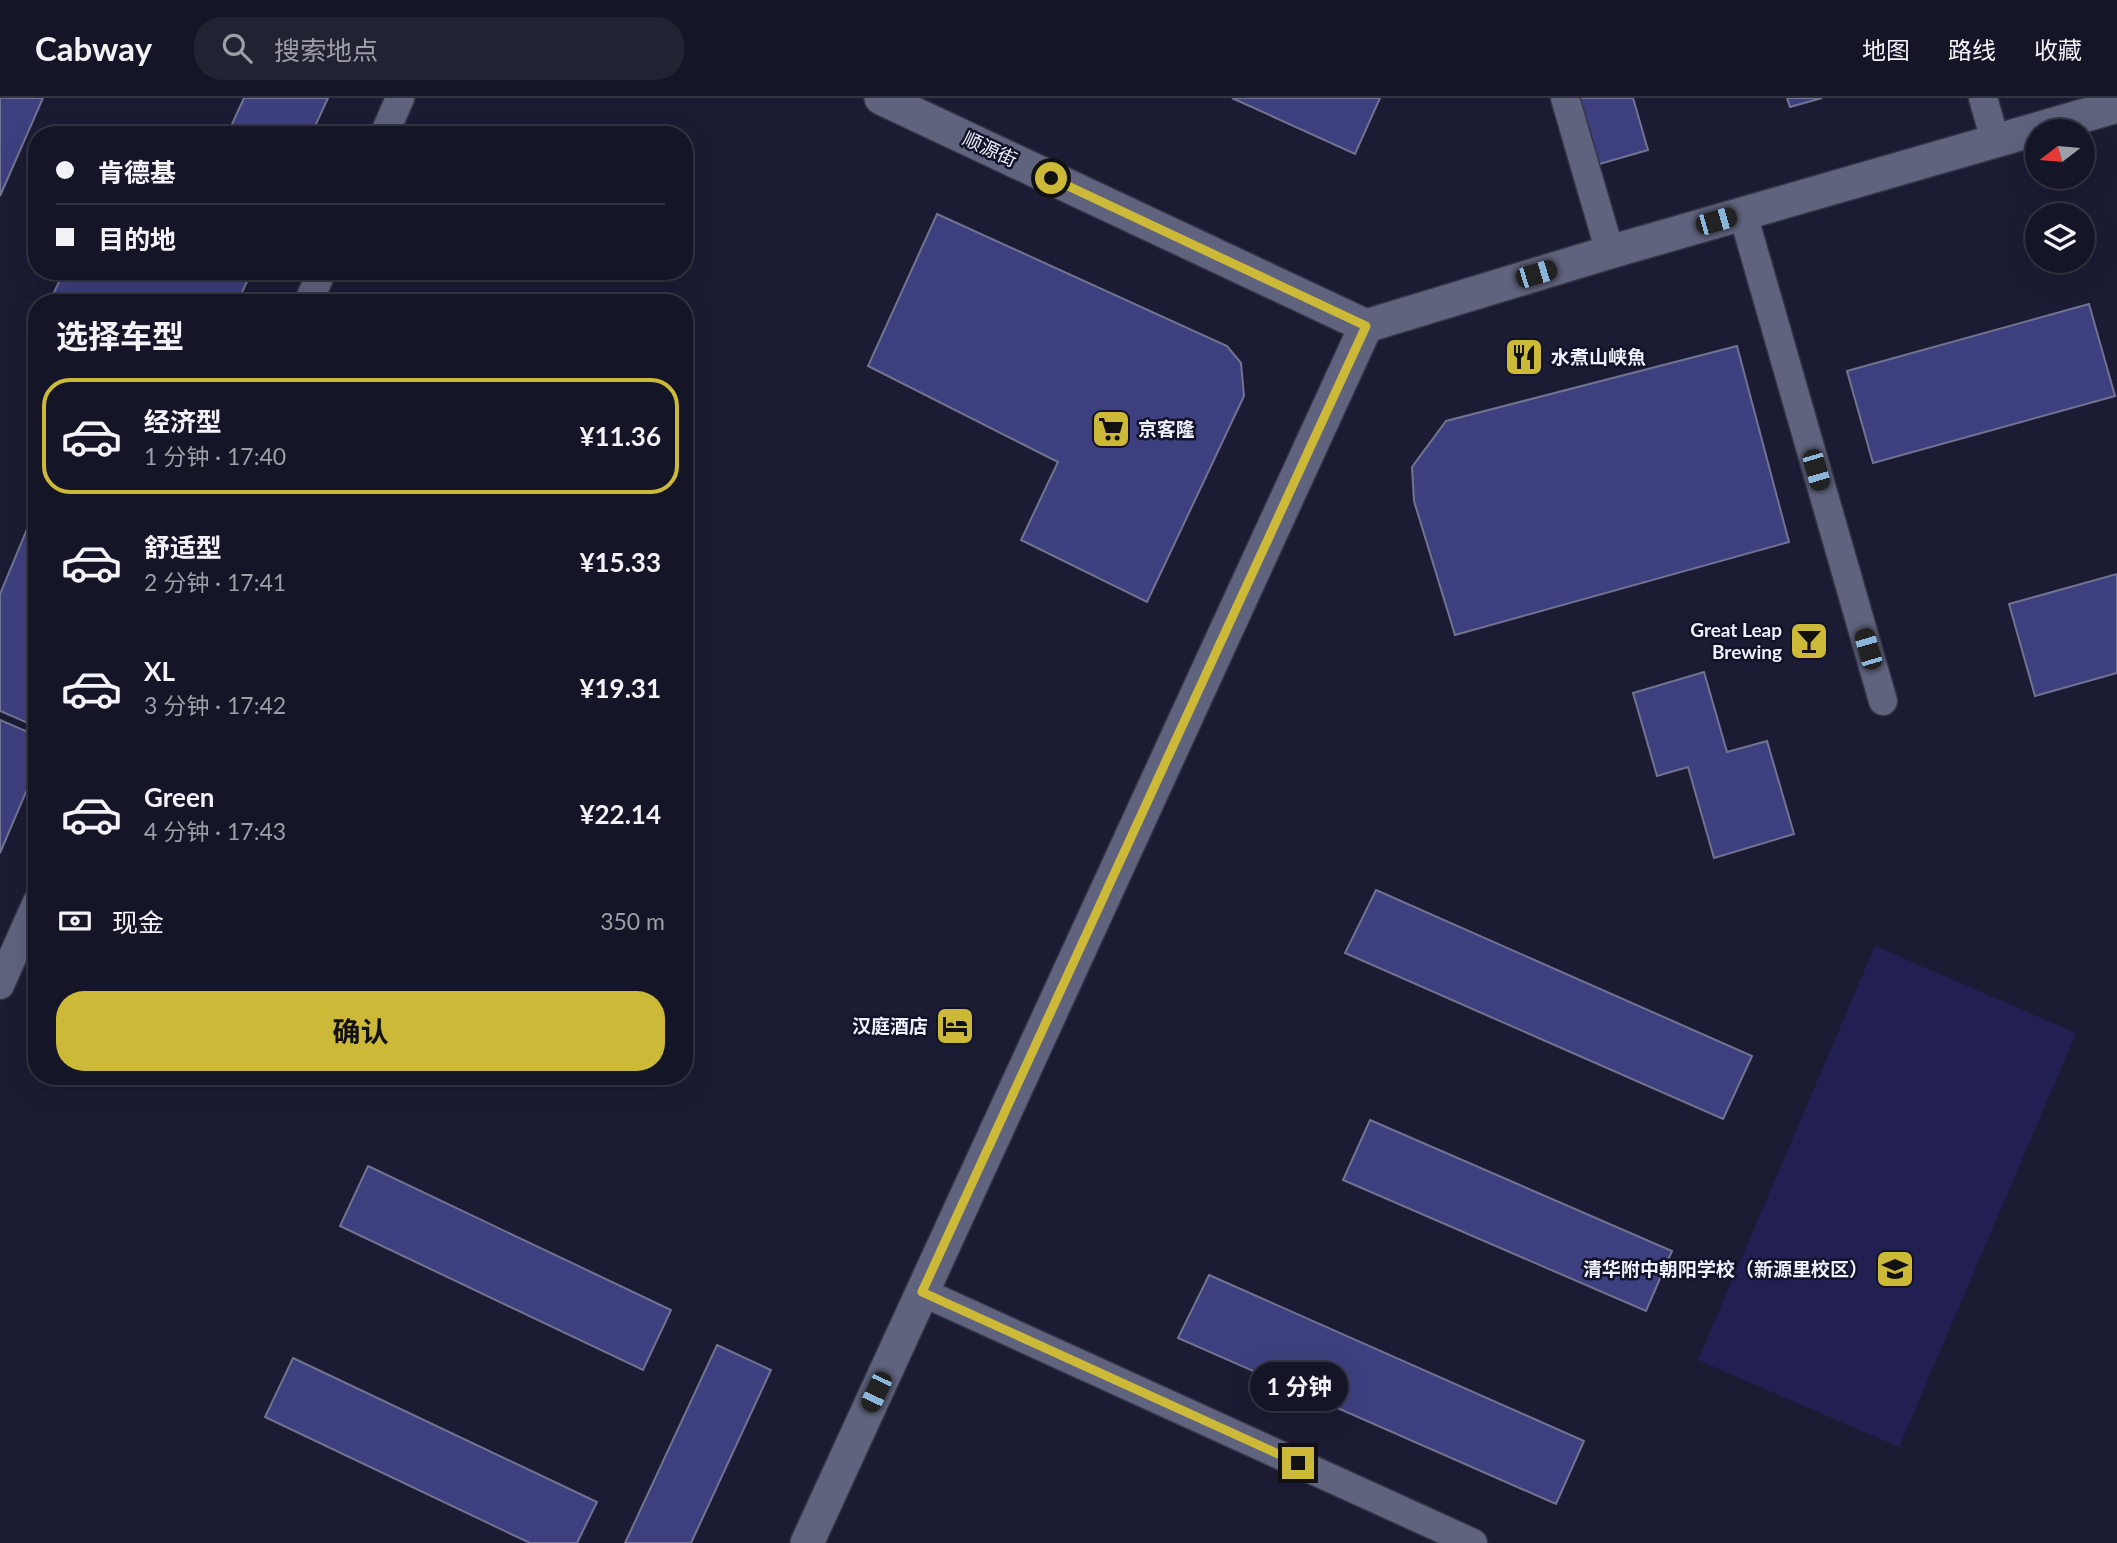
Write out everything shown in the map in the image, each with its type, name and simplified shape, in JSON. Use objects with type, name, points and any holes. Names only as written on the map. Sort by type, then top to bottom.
[{"type":"street","points":[[388,126],[400,98]]},
{"type":"street","name":"顺源街","points":[[881,98],[1366,326]]},
{"type":"street","points":[[1565,98],[1610,252]]},
{"type":"street","points":[[1983,98],[1995,141]]},
{"type":"street","points":[[807,1543],[1366,326],[1610,252],[2117,106]]},
{"type":"street","points":[[1743,214],[1882,701]]},
{"type":"street","points":[[0,985],[28,922]]},
{"type":"street","points":[[922,1292],[1473,1543]]},
{"type":"shaded area","points":[[1875,946],[2076,1033],[1899,1447],[1698,1360]]},
{"type":"building","points":[[0,98],[43,98],[31,126],[28,126],[28,132],[0,196]]},
{"type":"building","points":[[244,98],[328,98],[315,126],[231,126]]},
{"type":"building","points":[[1232,98],[1380,98],[1355,154]]},
{"type":"building","points":[[1569,98],[1633,98],[1648,150],[1589,167]]},
{"type":"building","points":[[1787,98],[1822,98],[1790,107]]},
{"type":"building","name":"京客隆","points":[[937,214],[1227,346],[1241,363],[1244,396],[1147,602],[1021,540],[1058,462],[868,366]]},
{"type":"building","points":[[60,280],[248,280],[241,294],[53,294]]},
{"type":"building","points":[[2089,304],[2115,396],[1873,463],[1847,371]]},
{"type":"building","points":[[1737,346],[1789,542],[1455,635],[1414,501],[1412,467],[1446,421]]},
{"type":"building","points":[[28,527],[28,723],[0,711],[0,594]]},
{"type":"building","points":[[2117,574],[2117,673],[2035,696],[2009,604]]},
{"type":"building","points":[[1704,672],[1727,752],[1767,741],[1794,834],[1714,858],[1688,767],[1657,776],[1633,693]]},
{"type":"building","points":[[0,720],[28,732],[28,787],[0,853]]},
{"type":"building","points":[[1376,890],[1752,1056],[1723,1119],[1345,953]]},
{"type":"building","points":[[1370,1120],[1672,1251],[1646,1311],[1343,1180]]},
{"type":"building","points":[[368,1166],[671,1310],[643,1370],[340,1226]]},
{"type":"building","points":[[1209,1275],[1584,1441],[1556,1504],[1178,1338]]},
{"type":"building","points":[[717,1345],[771,1370],[691,1543],[625,1543]]},
{"type":"building","points":[[293,1358],[597,1502],[577,1543],[530,1543],[265,1417]]},
{"type":"place","name":"水煮山峡魚","points":[[1524,357]]},
{"type":"place","name":"京客隆","points":[[1111,429]]},
{"type":"place","name":"Great Leap Brewing","points":[[1809,641]]},
{"type":"place","name":"汉庭酒店","points":[[955,1026]]},
{"type":"place","name":"清华附中朝阳学校（新源里校区）","points":[[1895,1269]]},
{"type":"route","points":[[1051,178],[1366,326],[922,1292],[1298,1463]]}]
